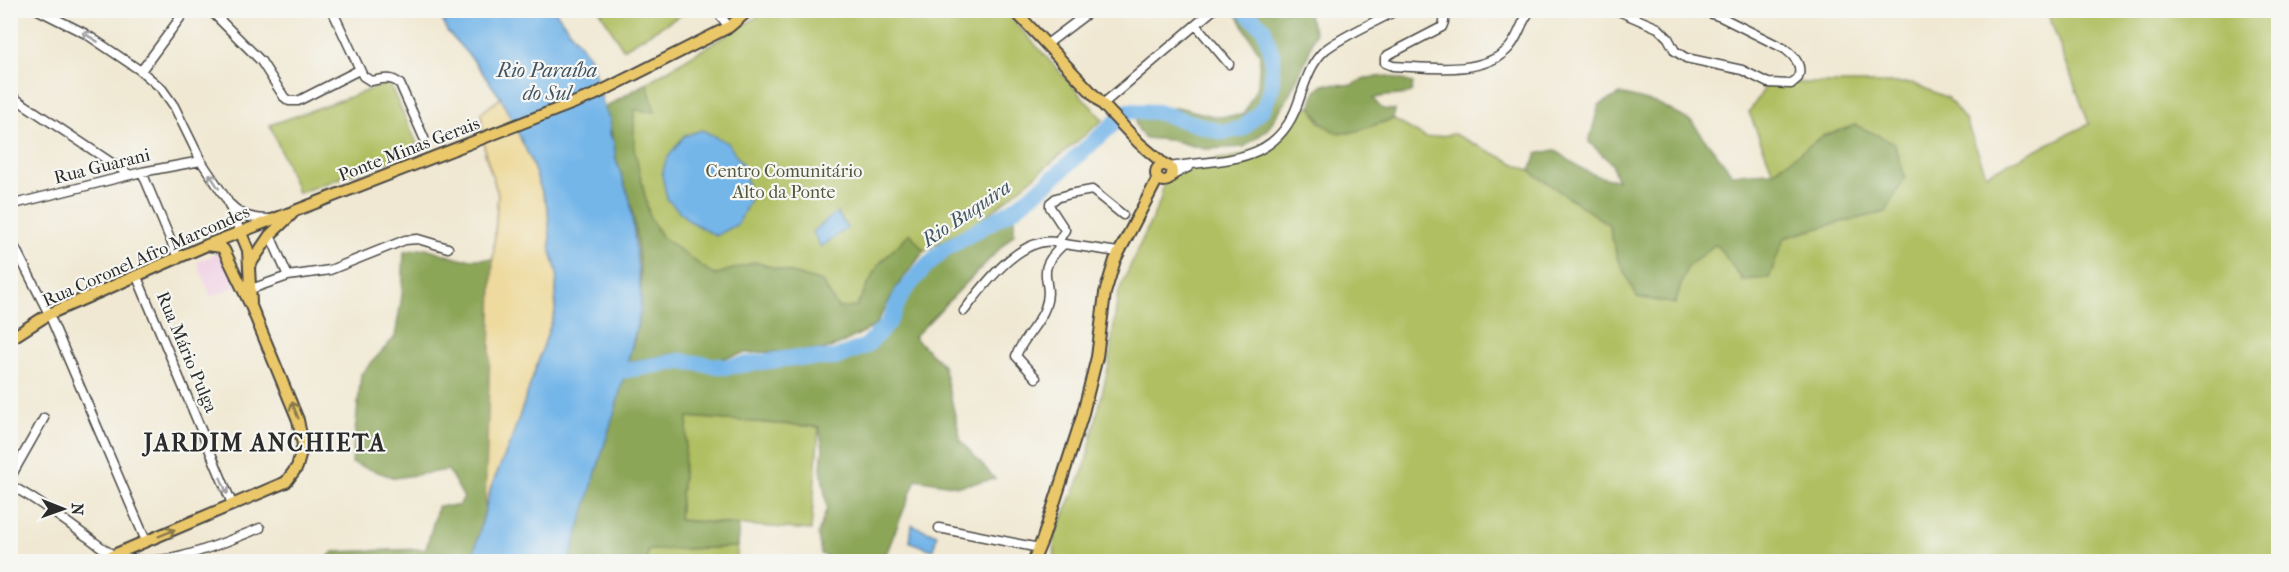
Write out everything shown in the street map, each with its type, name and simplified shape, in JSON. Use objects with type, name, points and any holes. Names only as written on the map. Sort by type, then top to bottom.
[{"type":"main road","points":[[726,27],[739,10]]},
{"type":"main road","points":[[726,27],[749,10]]},
{"type":"main road","points":[[1014,10],[1149,152],[1164,173],[1118,252],[1105,293],[1097,357],[1082,417],[1034,561]]},
{"type":"main road","name":"Ponte Minas Gerais","points":[[296,211],[594,95],[726,27]]},
{"type":"main road","points":[[249,266],[270,235],[296,211]]},
{"type":"main road","name":"Rua Coronel Afro Marcondes","points":[[10,339],[49,314],[207,245],[241,233],[270,219],[296,211]]},
{"type":"main road","points":[[241,233],[248,250],[251,306]]},
{"type":"main road","points":[[97,561],[286,482],[297,467],[303,445],[298,420],[251,306],[224,250],[221,247],[207,245]]},
{"type":"street","points":[[38,10],[86,34],[141,71],[162,89],[174,106],[201,161],[227,200],[241,233]]},
{"type":"street","points":[[141,71],[186,10]]},
{"type":"street","points":[[210,10],[261,61],[284,98],[294,101],[359,70]]},
{"type":"street","points":[[332,10],[359,70],[366,80],[383,78],[400,84],[424,138]]},
{"type":"street","points":[[716,10],[726,27]]},
{"type":"street","points":[[1047,44],[1092,10]]},
{"type":"street","points":[[1107,107],[1213,10]]},
{"type":"street","points":[[1164,173],[1198,162],[1249,155],[1269,146],[1282,134],[1291,120],[1310,71],[1324,51],[1397,10]]},
{"type":"street","points":[[1438,10],[1445,20],[1442,27],[1388,55],[1385,63],[1393,66],[1454,67],[1486,62],[1498,57],[1511,46],[1532,10]]},
{"type":"street","points":[[1616,10],[1658,28],[1668,38],[1675,51],[1686,58],[1742,70],[1774,84],[1791,84],[1798,78],[1799,66],[1785,49],[1700,10]]},
{"type":"street","points":[[1196,25],[1228,64]]},
{"type":"street","points":[[10,95],[130,175]]},
{"type":"street","name":"Rua Guarani","points":[[10,205],[142,172],[201,161]]},
{"type":"street","points":[[142,172],[178,258]]},
{"type":"street","points":[[1036,378],[1017,360],[1016,354],[1045,310],[1047,292],[1045,266],[1061,243],[1065,230],[1050,207],[1050,203],[1056,198],[1092,190],[1123,215]]},
{"type":"street","points":[[227,200],[245,216],[270,219]]},
{"type":"street","points":[[270,235],[288,276]]},
{"type":"street","points":[[10,238],[49,314],[146,541]]},
{"type":"street","points":[[251,289],[288,276],[330,270],[405,240],[418,239],[448,248]]},
{"type":"street","points":[[964,311],[985,283],[1011,258],[1044,242],[1118,252]]},
{"type":"street","name":"Rua Mário Pulga","points":[[138,277],[233,506]]},
{"type":"street","points":[[10,478],[44,417]]},
{"type":"street","points":[[10,485],[33,498],[113,555],[138,560],[189,556],[260,528]]},
{"type":"street","points":[[939,528],[1040,548]]},
{"type":"shaded area","points":[[223,251],[237,286],[211,297],[197,262]]},
{"type":"green space","name":"Centro Comunitário Alto da Ponte","points":[[1004,10],[1103,120],[983,219],[924,251],[898,285],[875,326],[836,346],[821,350],[745,353],[719,359],[675,354],[627,362],[632,347],[604,108],[759,16],[763,11]]},
{"type":"green space","points":[[600,11],[688,11],[623,49]]},
{"type":"green space","points":[[1235,11],[1307,11],[1315,33],[1307,58],[1287,99],[1267,130],[1244,147],[1205,149],[1170,140],[1144,138],[1136,125],[1136,106],[1151,109],[1181,108],[1217,117],[1243,115],[1258,85],[1260,55]]},
{"type":"green space","points":[[2047,11],[2278,11],[2278,561],[1055,562],[1054,538],[1085,466],[1109,364],[1118,293],[1160,201],[1164,182],[1171,176],[1199,162],[1241,156],[1282,134],[1294,114],[1311,105],[1320,123],[1381,123],[1393,119],[1426,138],[1454,134],[1530,171],[1609,225],[1617,257],[1687,267],[1716,243],[1743,280],[1784,238],[1829,225],[1823,136],[1773,172],[1749,112],[1768,83],[1912,83],[1948,98],[1966,121],[1986,174],[2089,124]]},
{"type":"green space","points":[[1388,76],[1413,83],[1411,93],[1373,99],[1382,109],[1395,110],[1393,119],[1357,131],[1337,132],[1328,128],[1319,119],[1311,105],[1314,94],[1323,84],[1352,85],[1365,78]]},
{"type":"green space","points":[[389,83],[420,150],[298,193],[270,125]]},
{"type":"green space","points":[[647,83],[655,112],[634,110],[634,148],[650,218],[661,236],[714,275],[755,262],[822,282],[838,308],[856,307],[879,264],[910,233],[924,251],[898,285],[875,326],[836,346],[821,350],[745,353],[719,359],[675,354],[627,362],[639,318],[641,286],[639,257],[630,201],[618,167],[609,121],[604,108]]},
{"type":"green space","points":[[1620,94],[1659,104],[1692,122],[1732,174],[1773,172],[1823,136],[1856,125],[1894,143],[1905,177],[1886,212],[1784,238],[1769,278],[1743,280],[1716,244],[1687,267],[1675,304],[1637,297],[1617,257],[1609,225],[1530,171],[1537,154],[1555,150],[1592,174],[1617,180],[1612,164],[1589,142],[1599,105]]},
{"type":"green space","points":[[1014,209],[1014,234],[914,337],[943,365],[961,441],[995,479],[958,486],[916,479],[887,552],[862,561],[847,562],[821,554],[818,534],[827,508],[821,468],[823,448],[819,427],[688,417],[679,520],[739,525],[737,547],[648,550],[647,561],[569,562],[625,371],[680,361],[726,367],[792,358],[835,358],[866,346],[888,324],[902,294],[923,269],[945,249]]},
{"type":"green space","points":[[426,248],[459,259],[493,259],[485,510],[472,561],[323,562],[333,552],[426,549],[438,506],[458,506],[464,498],[448,470],[395,478],[352,463],[361,374],[395,337],[402,296],[404,252]]},
{"type":"green space","points":[[687,417],[819,427],[811,530],[679,520]]},
{"type":"green space","points":[[737,547],[737,561],[647,562],[647,550]]},
{"type":"sand","points":[[501,98],[530,158],[548,209],[551,252],[557,272],[555,312],[511,441],[491,487],[485,510],[493,259],[498,194],[485,153],[481,113]]},
{"type":"water","name":"Rio Paraíba do Sul","points":[[439,11],[555,11],[591,59],[604,108],[610,120],[610,134],[614,143],[616,160],[630,200],[641,296],[640,314],[616,407],[569,561],[472,561],[491,487],[511,441],[555,312],[557,272],[551,252],[548,209],[530,158],[501,98],[474,61],[447,31]]},
{"type":"water","points":[[702,130],[728,143],[742,164],[751,197],[738,224],[716,236],[688,220],[667,199],[662,175],[666,160],[684,136]]},
{"type":"water","points":[[837,212],[847,228],[821,247],[813,232]]},
{"type":"water","points":[[912,525],[937,535],[933,550],[910,542]]},
{"type":"waterway","name":"Rio Buquira","points":[[603,374],[680,361],[726,367],[792,358],[835,358],[866,346],[888,324],[902,294],[923,269],[945,249],[1014,209],[1045,185],[1128,111],[1157,112],[1221,132],[1242,129],[1263,109],[1272,87],[1272,55],[1264,29],[1243,10]]},
{"type":"district","name":"JARDIM ANCHIETA","points":[[265,443]]}]
